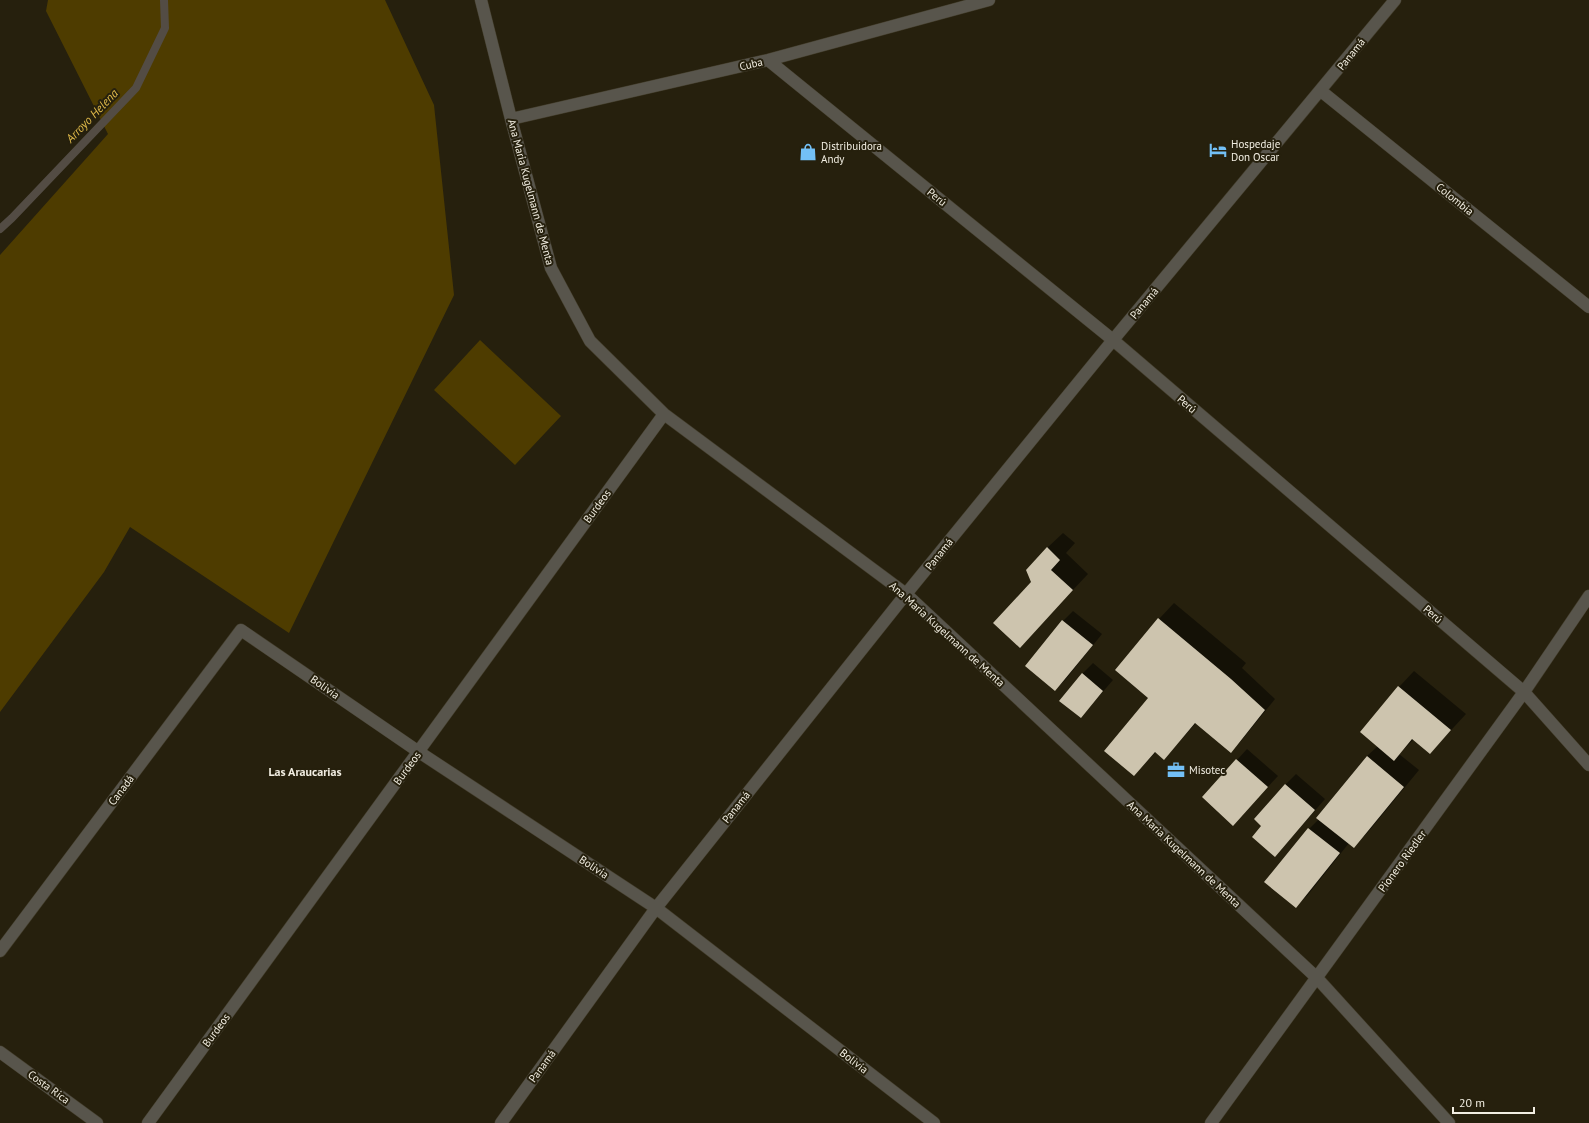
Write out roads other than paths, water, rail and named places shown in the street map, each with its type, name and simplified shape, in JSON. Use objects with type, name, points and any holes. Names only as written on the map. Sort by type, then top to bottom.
[{"type":"street","name":"Ana Maria Kugelmann de Menta","points":[[481,0],[551,268],[590,341],[664,414],[906,594],[1317,978],[1449,1123]]},
{"type":"street","name":"Cuba","points":[[511,119],[768,60],[989,0]]},
{"type":"street","name":"Panamá","points":[[501,1123],[656,908],[906,594],[1113,340],[1395,0]]},
{"type":"street","name":"Perú","points":[[768,60],[1113,340],[1524,692],[1589,765]]},
{"type":"street","name":"Colombia","points":[[1321,91],[1589,307]]},
{"type":"street","name":"Burdeos","points":[[148,1123],[664,414]]},
{"type":"street","name":"Pionero Riedler","points":[[1211,1123],[1524,692],[1589,596]]},
{"type":"street","name":"Bolivia","points":[[241,630],[419,752],[656,908],[934,1123]]},
{"type":"street","name":"Canadá","points":[[0,951],[241,630]]},
{"type":"street","name":"Costa Rica","points":[[0,1052],[97,1123]]},
{"type":"waterway","name":"Arroyo Helena","points":[[0,229],[136,88],[165,28],[164,0]]},
{"type":"place","name":"Hospedaje Don Oscar","points":[[1218,150]]},
{"type":"place","name":"Distribuidora Andy","points":[[808,152]]},
{"type":"place","name":"Misotec","points":[[1176,770]]},
{"type":"district","name":"Las Araucarias","points":[[305,772]]}]
